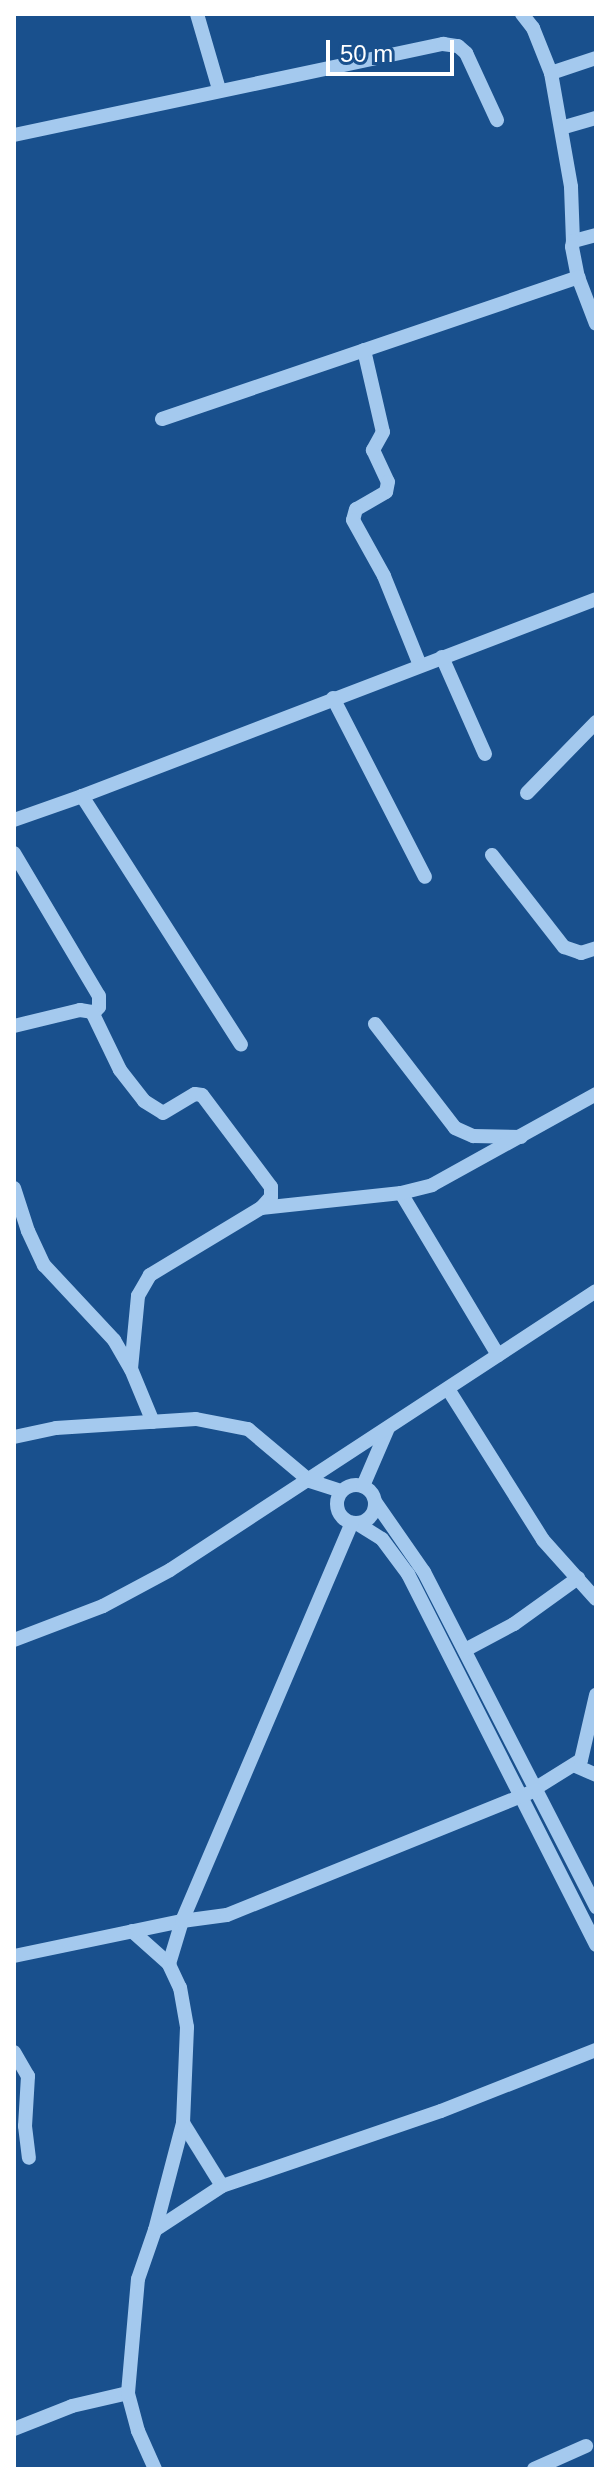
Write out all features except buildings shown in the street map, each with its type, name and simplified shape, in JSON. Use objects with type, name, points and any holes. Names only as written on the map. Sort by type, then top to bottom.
[{"type":"street","points":[[197,14],[219,89]]},
{"type":"street","points":[[522,14],[533,28],[551,73],[571,187],[578,277],[596,324]]},
{"type":"street","points":[[14,135],[219,89],[452,44],[466,53],[497,120]]},
{"type":"street","points":[[551,73],[596,58]]},
{"type":"street","points":[[561,128],[596,118]]},
{"type":"street","points":[[573,241],[596,235]]},
{"type":"street","points":[[162,419],[578,277]]},
{"type":"street","points":[[364,350],[383,432],[373,450],[388,482],[386,492],[356,509],[353,520],[384,576],[420,665]]},
{"type":"street","points":[[14,820],[596,599]]},
{"type":"street","points":[[442,657],[485,754]]},
{"type":"street","points":[[333,698],[425,877]]},
{"type":"street","points":[[527,793],[596,722]]},
{"type":"street","points":[[82,796],[241,1045]]},
{"type":"street","points":[[14,853],[99,996],[99,1007],[93,1014]]},
{"type":"street","points":[[492,855],[564,947],[581,953],[596,948]]},
{"type":"street","points":[[14,1026],[80,1010],[93,1014],[127,1081],[154,1109],[163,1113],[197,1093],[206,1099],[268,1181],[271,1197],[261,1208],[150,1275],[138,1296],[131,1369]]},
{"type":"street","points":[[375,1024],[455,1128],[473,1136],[523,1137]]},
{"type":"street","points":[[261,1208],[401,1193],[446,1180],[596,1094]]},
{"type":"street","points":[[14,1188],[28,1231],[44,1265],[109,1334],[131,1369],[153,1422]]},
{"type":"street","points":[[401,1193],[498,1355]]},
{"type":"street","points":[[14,1640],[50,1629],[170,1570],[596,1291]]},
{"type":"street","points":[[448,1389],[543,1540],[596,1599]]},
{"type":"street","points":[[14,1437],[56,1428],[196,1419],[248,1429],[310,1481],[341,1491],[355,1485],[363,1486],[373,1494],[376,1503],[424,1572],[596,1907]]},
{"type":"street","points":[[363,1486],[388,1428]]},
{"type":"street","points":[[341,1491],[337,1508],[345,1521],[382,1539],[408,1574],[596,1945]]},
{"type":"street","points":[[169,1964],[182,1921],[355,1524],[374,1514],[376,1503]]},
{"type":"street","points":[[465,1650],[514,1624],[578,1578]]},
{"type":"street","points":[[14,1956],[182,1921],[227,1915],[520,1797],[576,1766],[587,1745],[596,1695]]},
{"type":"street","points":[[576,1766],[596,1775]]},
{"type":"street","points":[[132,1931],[169,1964],[180,1988],[187,2027],[183,2123],[155,2230],[138,2279],[128,2393],[138,2431],[155,2469]]},
{"type":"street","points":[[155,2230],[222,2186],[441,2111],[596,2050]]},
{"type":"street","points":[[14,2052],[28,2076],[30,2088],[25,2126],[29,2158]]},
{"type":"street","points":[[183,2123],[222,2186]]},
{"type":"street","points":[[14,2429],[72,2406],[128,2393]]},
{"type":"street","points":[[534,2469],[586,2446]]}]
